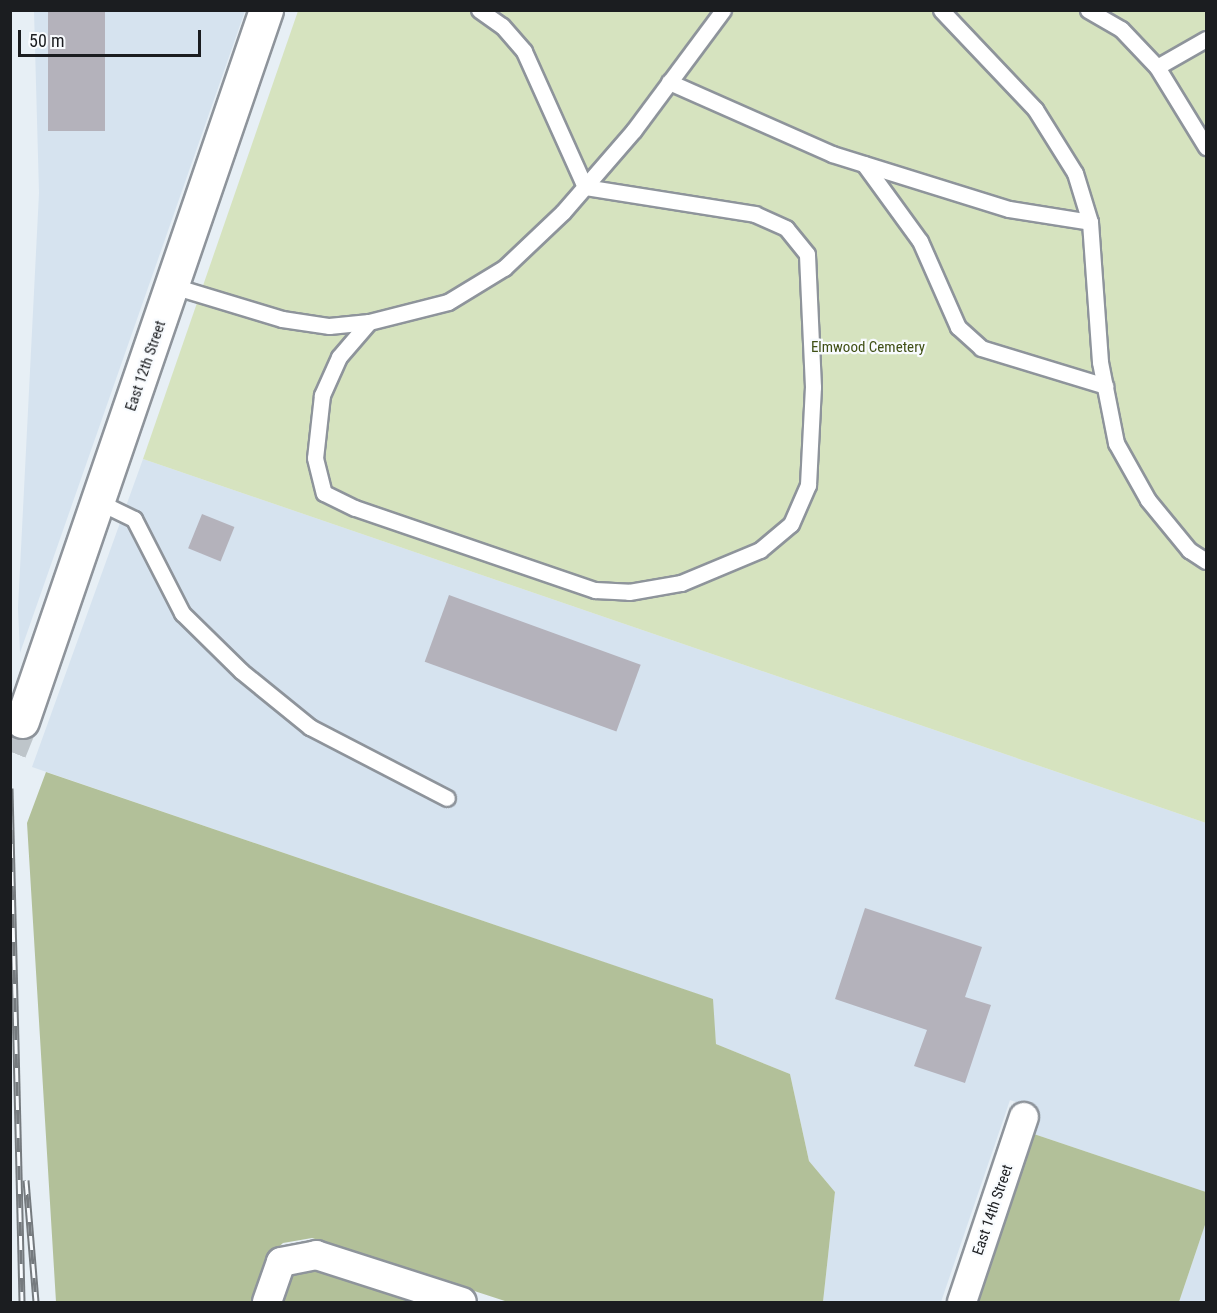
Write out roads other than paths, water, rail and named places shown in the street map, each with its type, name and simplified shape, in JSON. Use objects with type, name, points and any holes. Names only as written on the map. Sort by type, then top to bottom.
[{"type":"street","name":"East 12th Street","points":[[22,721],[266,10]]},
{"type":"street","name":"East 14th Street","points":[[962,1302],[1024,1117]]},
{"type":"street","points":[[267,1302],[281,1262],[316,1255],[462,1302]]},
{"type":"lane","points":[[479,10],[502,26],[524,51],[585,187]]},
{"type":"lane","points":[[173,286],[282,319],[329,326],[369,322],[448,302],[504,268],[585,187],[723,10]]},
{"type":"lane","points":[[941,10],[1035,109],[1075,173],[1090,222],[1105,386],[1116,442],[1148,500],[1189,550],[1206,561]]},
{"type":"lane","points":[[1088,10],[1121,29],[1157,67],[1206,147]]},
{"type":"lane","points":[[1157,67],[1206,39]]},
{"type":"lane","points":[[669,82],[753,122],[862,163],[1009,209],[1090,222]]},
{"type":"lane","points":[[862,163],[920,241],[958,327],[981,348],[1105,386]]},
{"type":"lane","points":[[369,322],[339,357],[322,395],[315,458],[324,493],[595,590],[629,592],[681,582],[760,550],[791,524],[808,485],[813,387],[807,254],[786,228],[755,214],[585,187]]},
{"type":"lane","points":[[99,502],[134,519],[183,613],[241,671],[310,728],[447,798]]},
{"type":"tunnel","points":[[10,751],[22,721]]},
{"type":"railway","points":[[10,788],[22,1302]]},
{"type":"railway","points":[[26,1180],[36,1302]]},
{"type":"park label","name":"Elmwood Cemetery","points":[[868,348]]}]
